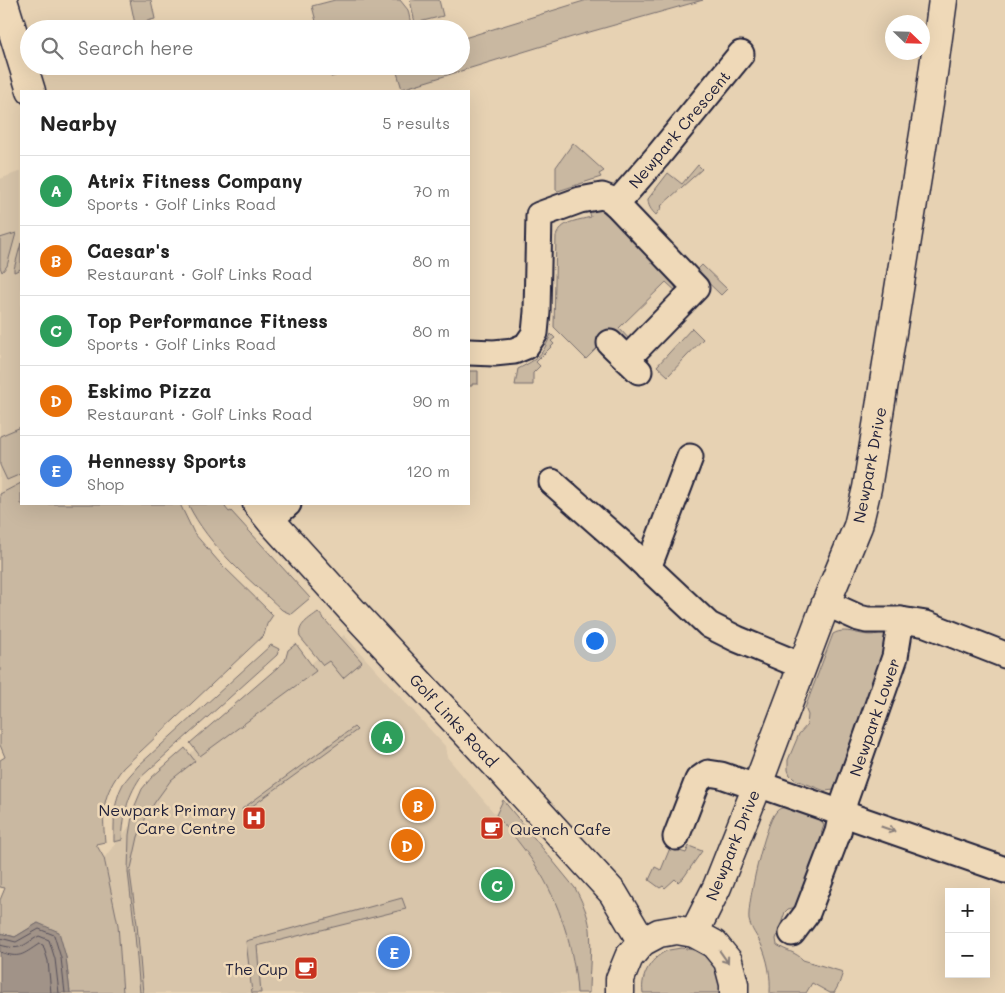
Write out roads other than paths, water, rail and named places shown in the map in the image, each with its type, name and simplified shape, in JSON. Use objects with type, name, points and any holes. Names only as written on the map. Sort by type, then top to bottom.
[{"type":"street","points":[[2,0],[20,56]]},
{"type":"street","name":"Newpark Drive","points":[[694,933],[717,887],[826,603],[858,526],[867,488],[928,111],[943,0]]},
{"type":"street","name":"Newpark Crescent","points":[[616,204],[742,54]]},
{"type":"street","points":[[26,75],[31,90]]},
{"type":"street","name":"Newpark Crescent","points":[[470,352],[494,353],[514,351],[526,346],[534,333],[537,312],[539,215],[580,200],[602,196],[616,204],[696,288],[633,365],[610,342]]},
{"type":"street","points":[[648,568],[690,457]]},
{"type":"street","points":[[552,482],[709,625],[737,639],[802,666]]},
{"type":"street","name":"Golf Links Road","points":[[272,509],[358,617],[613,893],[642,942]]},
{"type":"street","points":[[826,603],[867,620],[901,620],[926,624],[1005,655]]},
{"type":"street","name":"Newpark Lower","points":[[792,933],[808,913],[838,832],[845,799],[895,657],[901,620]]},
{"type":"street","points":[[676,837],[698,780],[708,773],[757,785],[1005,870]]},
{"type":"street","points":[[620,993],[620,979],[629,957],[642,942],[659,933],[677,930],[694,933],[714,944],[728,961],[734,984],[734,993]]},
{"type":"water","points":[[38,923],[59,932],[66,957],[70,993],[0,993],[0,933],[15,937]]},
{"type":"place","name":"Atrix Fitness Company","points":[[387,737]]},
{"type":"place","name":"Caesar's","points":[[418,805]]},
{"type":"place","name":"Newpark Primary Care Centre","points":[[254,818]]},
{"type":"place","name":"Quench Cafe","points":[[492,828]]},
{"type":"place","name":"Eskimo Pizza","points":[[407,845]]},
{"type":"place","name":"Top Performance Fitness","points":[[497,885]]},
{"type":"place","name":"Hennessy Sports","points":[[394,952]]},
{"type":"place","name":"The Cup","points":[[306,968]]}]
